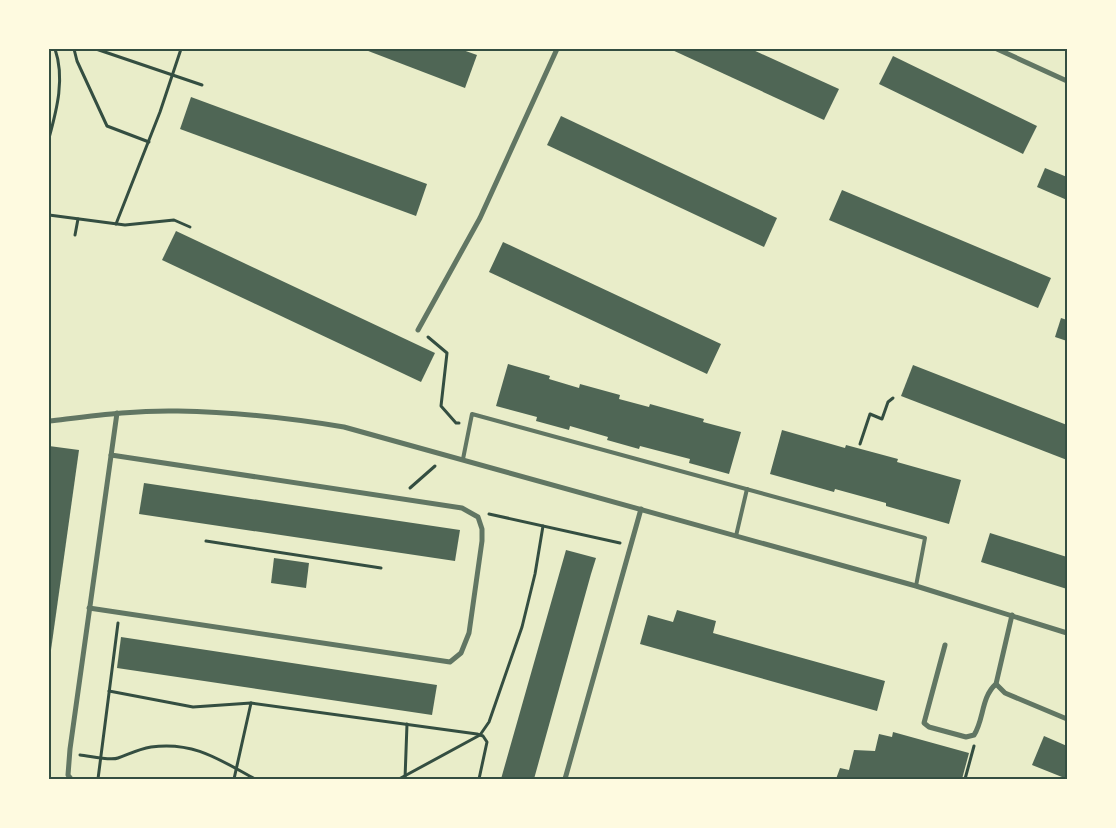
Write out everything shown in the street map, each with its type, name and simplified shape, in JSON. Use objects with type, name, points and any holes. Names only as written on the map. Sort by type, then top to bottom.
[{"type":"street","points":[[418,330],[480,218],[557,49]]},
{"type":"street","points":[[997,49],[1067,82]]},
{"type":"street","points":[[49,421],[117,413],[177,411],[305,420],[344,427],[916,586],[1067,633]]},
{"type":"street","points":[[69,778],[70,754],[89,608],[117,413]]},
{"type":"street","points":[[89,608],[450,662],[461,653],[469,633],[482,529],[478,517],[462,508],[111,455]]},
{"type":"street","points":[[565,779],[641,509]]},
{"type":"street","points":[[946,645],[924,723],[929,727],[966,737],[974,735],[990,690],[996,684],[1012,615]]},
{"type":"street","points":[[996,684],[1005,693],[1067,719]]},
{"type":"lane","points":[[463,459],[472,414],[925,538],[916,586]]},
{"type":"lane","points":[[736,536],[747,490]]},
{"type":"path","points":[[49,138],[56,114],[60,78],[60,62],[55,49]]},
{"type":"path","points":[[74,49],[77,61],[107,126],[148,142]]},
{"type":"path","points":[[96,49],[202,85]]},
{"type":"path","points":[[116,224],[173,75],[181,49]]},
{"type":"path","points":[[49,215],[125,225],[174,220],[190,227]]},
{"type":"path","points":[[75,234],[78,219]]},
{"type":"path","points":[[418,330],[447,353],[441,406],[456,422],[469,425]]},
{"type":"path","points":[[860,444],[870,414],[882,419],[888,402],[893,398]]},
{"type":"path","points":[[399,498],[447,455]]},
{"type":"path","points":[[462,508],[630,546]]},
{"type":"path","points":[[399,779],[405,778],[480,735],[489,722],[522,627],[535,574],[543,526]]},
{"type":"path","points":[[206,540],[381,568]]},
{"type":"path","points":[[98,779],[119,613]]},
{"type":"path","points":[[109,691],[193,707],[251,703],[480,735],[487,742],[479,779]]},
{"type":"path","points":[[234,779],[251,703]]},
{"type":"path","points":[[405,778],[407,724]]},
{"type":"path","points":[[965,779],[974,750],[976,732]]},
{"type":"path","points":[[70,754],[117,759],[126,754],[151,747],[172,746],[216,756],[255,779]]},
{"type":"building","points":[[363,49],[460,49],[477,55],[465,88]]},
{"type":"building","points":[[670,49],[751,49],[839,89],[824,120]]},
{"type":"building","points":[[893,56],[1037,126],[1023,154],[879,84]]},
{"type":"building","points":[[191,97],[427,184],[416,216],[180,129]]},
{"type":"building","points":[[561,116],[777,218],[764,247],[547,145]]},
{"type":"building","points":[[1045,168],[1067,177],[1067,200],[1037,187]]},
{"type":"building","points":[[842,190],[1051,278],[1038,308],[829,220]]},
{"type":"building","points":[[176,231],[435,353],[421,382],[162,260]]},
{"type":"building","points":[[503,242],[721,344],[707,374],[489,272]]},
{"type":"building","points":[[1061,318],[1067,320],[1067,341],[1055,337]]},
{"type":"building","points":[[508,364],[550,376],[549,379],[579,388],[580,384],[620,395],[619,399],[649,407],[650,404],[704,419],[703,422],[741,432],[729,474],[689,463],[690,459],[640,446],[639,449],[607,440],[608,437],[570,426],[569,430],[536,421],[537,417],[496,406]]},
{"type":"building","points":[[913,365],[1067,425],[1067,460],[901,396]]},
{"type":"building","points":[[782,430],[845,448],[846,445],[898,459],[897,462],[961,480],[949,524],[886,506],[886,503],[835,489],[834,492],[770,474]]},
{"type":"building","points":[[49,446],[79,450],[50,657],[49,657]]},
{"type":"building","points":[[144,483],[460,530],[455,561],[139,514]]},
{"type":"building","points":[[990,533],[1067,557],[1067,589],[981,562]]},
{"type":"building","points":[[566,550],[596,558],[534,779],[501,779]]},
{"type":"building","points":[[274,558],[309,563],[306,588],[271,583]]},
{"type":"building","points":[[677,610],[716,621],[713,633],[885,681],[877,711],[640,644],[648,615],[673,622]]},
{"type":"building","points":[[121,637],[437,685],[432,715],[117,668]]},
{"type":"building","points":[[893,732],[969,753],[962,779],[836,779],[840,768],[849,770],[854,750],[875,751],[879,734],[892,737]]},
{"type":"building","points":[[1044,736],[1067,746],[1067,779],[1032,765]]}]
